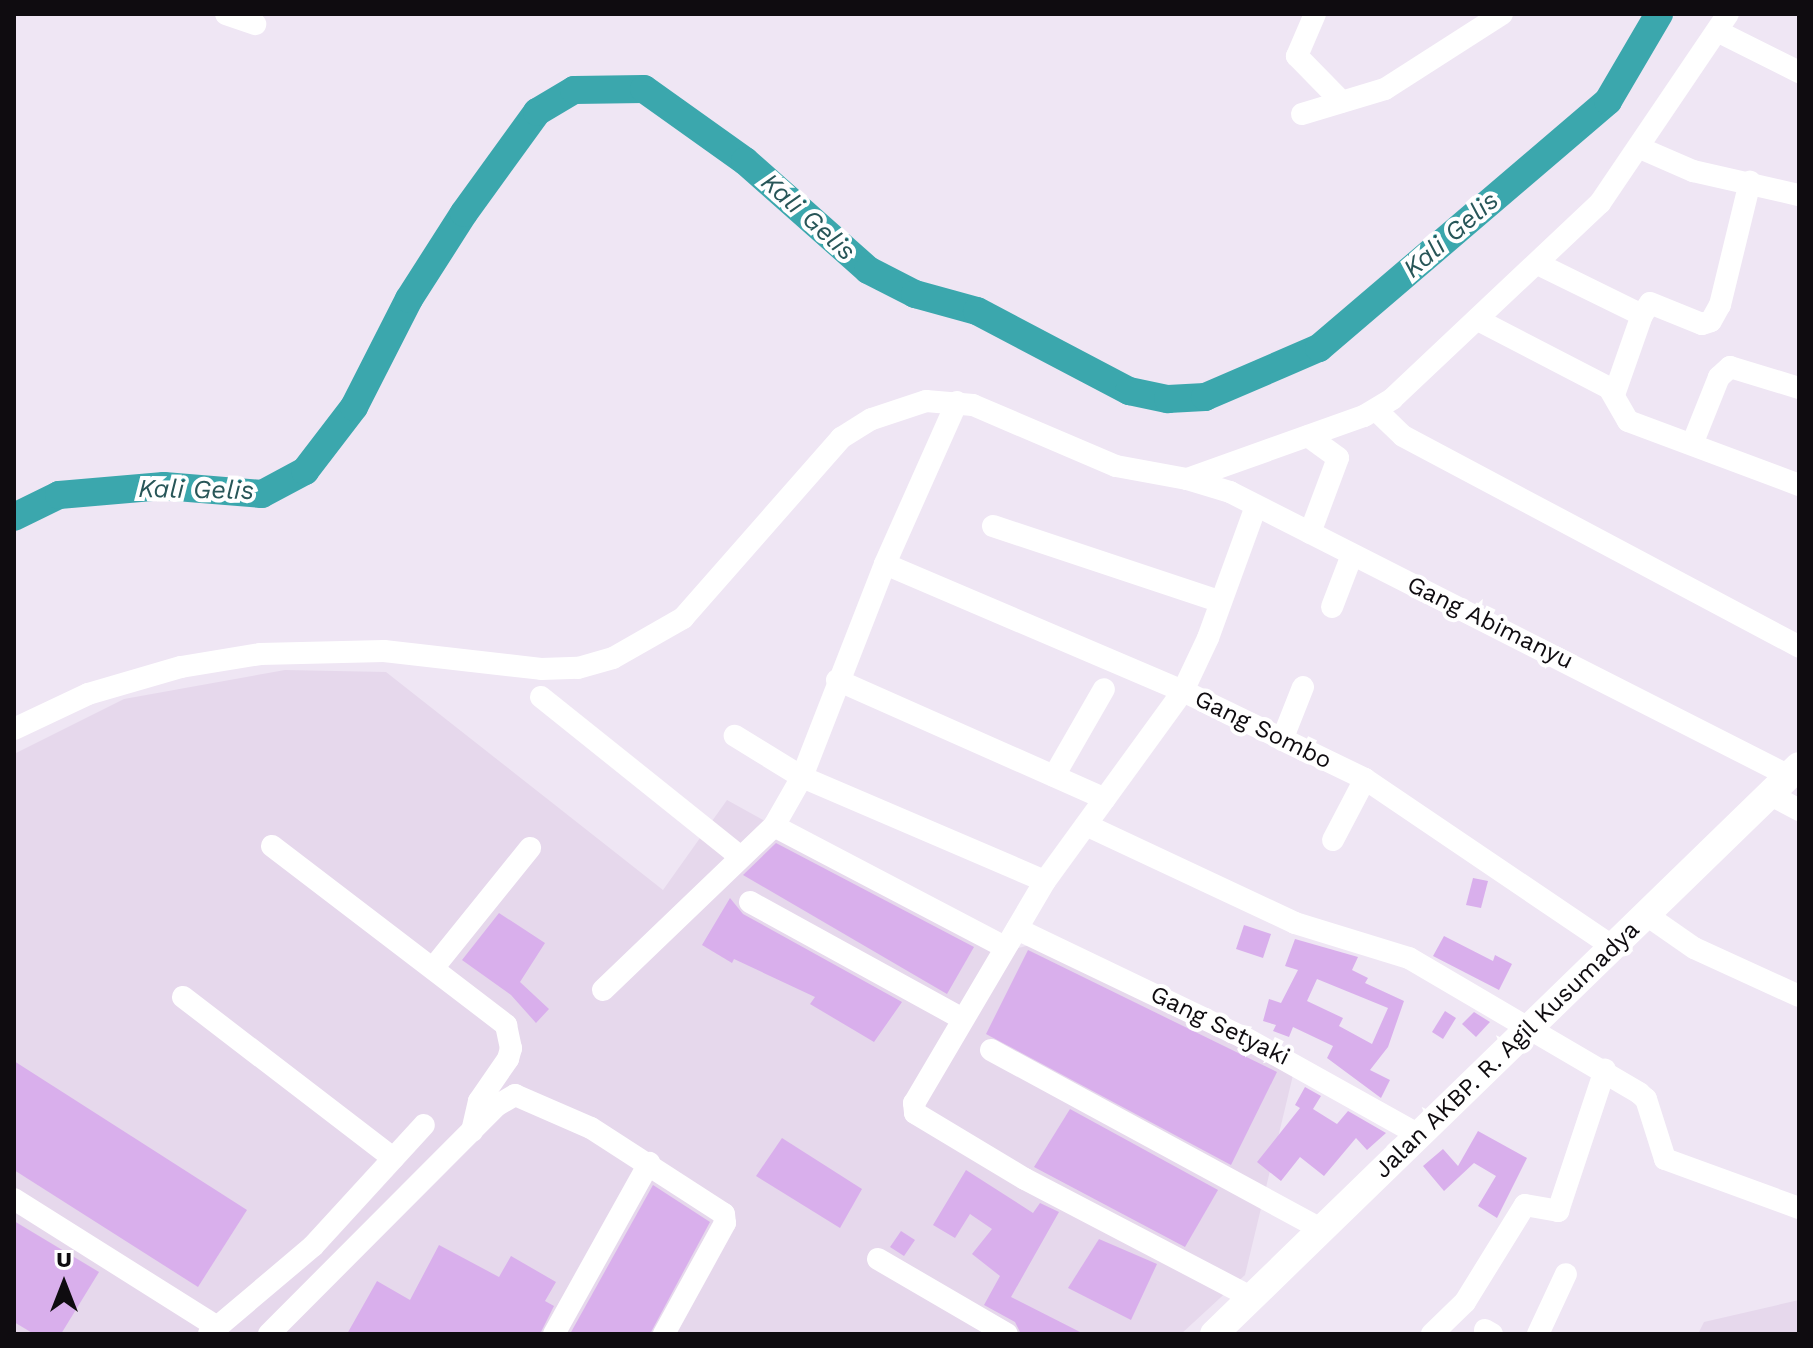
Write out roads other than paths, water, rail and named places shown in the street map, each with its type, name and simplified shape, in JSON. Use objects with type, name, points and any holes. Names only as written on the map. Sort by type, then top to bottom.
[{"type":"main road","name":"Jalan AKBP. R. Agil Kusumadya","points":[[1214,1334],[1786,779]]},
{"type":"street","points":[[226,14],[255,24]]},
{"type":"street","points":[[1315,14],[1297,56],[1342,102]]},
{"type":"street","points":[[1302,114],[1418,72],[1502,14]]},
{"type":"street","points":[[1187,479],[1376,410],[1478,320],[1600,203],[1723,23],[1799,72]]},
{"type":"street","points":[[1640,148],[1693,171],[1799,195]]},
{"type":"street","points":[[1615,392],[1642,315],[1650,303],[1702,324],[1711,321],[1720,305],[1750,182]]},
{"type":"street","points":[[1538,264],[1642,315]]},
{"type":"street","points":[[1478,320],[1615,392],[1628,421],[1693,442],[1799,485]]},
{"type":"street","points":[[1693,442],[1719,377],[1730,367],[1799,388]]},
{"type":"street","points":[[14,729],[88,694],[181,667],[260,654],[384,651],[541,669],[578,668],[613,658],[683,618],[841,438],[909,405],[957,402],[837,680],[802,777],[774,826],[603,990]]},
{"type":"street","name":"Gang Abimanyu","points":[[957,402],[1116,466],[1187,479],[1256,506],[1627,690],[1786,779],[1799,810]]},
{"type":"street","points":[[1376,410],[1403,436],[1799,647]]},
{"type":"street","points":[[1308,436],[1338,458],[1310,533]]},
{"type":"street","points":[[1251,1297],[1025,1179],[915,1113],[914,1103],[1045,881],[1183,691],[1221,602],[1256,506]]},
{"type":"street","points":[[993,526],[1221,602]]},
{"type":"street","points":[[1332,607],[1352,555]]},
{"type":"street","name":"Gang Sombo","points":[[885,564],[1183,691],[1365,779],[1613,947]]},
{"type":"street","points":[[837,680],[1105,799]]},
{"type":"street","points":[[1282,740],[1303,687]]},
{"type":"street","points":[[1054,776],[1104,689]]},
{"type":"street","points":[[541,697],[741,857]]},
{"type":"street","points":[[735,736],[802,777],[1028,870],[1045,881]]},
{"type":"street","points":[[1333,840],[1365,779]]},
{"type":"street","points":[[1086,825],[1295,923],[1409,958],[1605,1070],[1646,1099],[1665,1159],[1799,1208]]},
{"type":"street","name":"Gang Setyaki","points":[[774,826],[1010,938],[1260,1045],[1417,1134]]},
{"type":"street","points":[[272,846],[493,1011],[511,1039],[508,1059],[479,1101],[472,1132]]},
{"type":"street","points":[[434,967],[530,848]]},
{"type":"street","points":[[750,902],[963,1019]]},
{"type":"street","points":[[1648,916],[1694,948],[1799,996]]},
{"type":"street","points":[[183,997],[393,1158]]},
{"type":"street","points":[[991,1050],[1320,1229]]},
{"type":"street","points":[[1432,1334],[1465,1302],[1525,1205],[1558,1211],[1605,1070]]},
{"type":"street","points":[[269,1334],[496,1106],[523,1095],[591,1128],[649,1163],[725,1217],[664,1334]]},
{"type":"street","points":[[14,1199],[213,1330],[313,1246],[424,1125]]},
{"type":"street","points":[[554,1334],[649,1163]]},
{"type":"street","points":[[878,1259],[1007,1334]]},
{"type":"street","points":[[1538,1334],[1566,1274]]},
{"type":"waterway","name":"Kali Gelis","points":[[14,517],[59,495],[164,486],[262,494],[305,471],[354,407],[409,299],[464,213],[537,112],[574,90],[644,89],[745,161],[868,270],[915,294],[977,311],[1129,391],[1168,399],[1205,397],[1319,348],[1608,101],[1659,14]]}]
